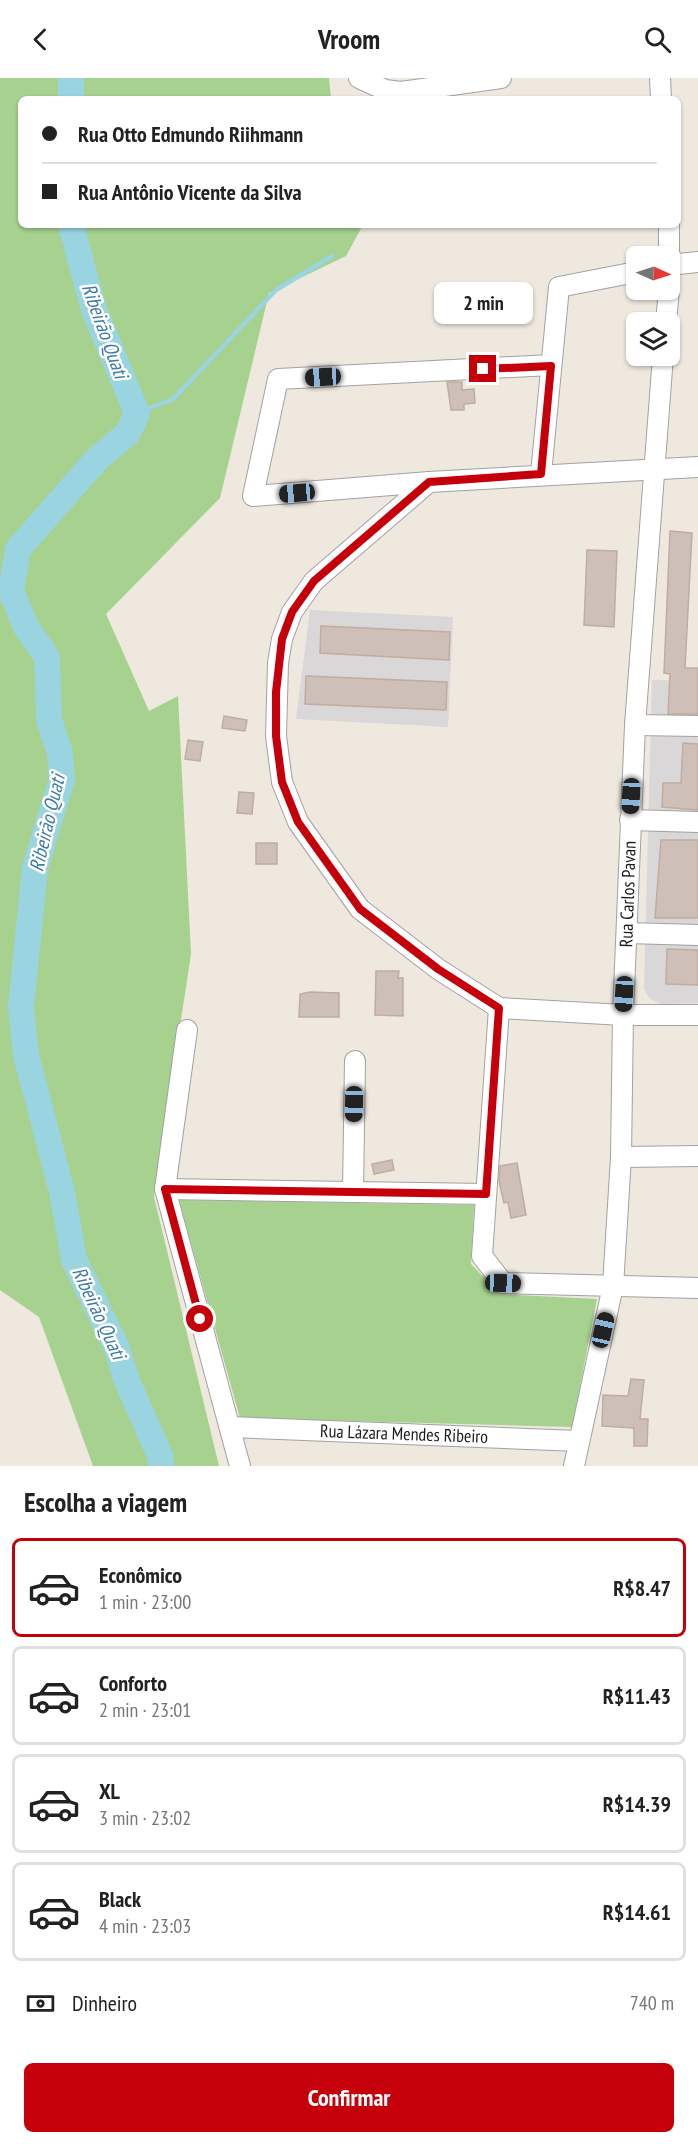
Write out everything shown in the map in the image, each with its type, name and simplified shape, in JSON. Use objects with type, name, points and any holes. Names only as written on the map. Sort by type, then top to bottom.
[{"type":"street","points":[[359,78],[395,87],[501,78]]},
{"type":"street","points":[[660,78],[661,96]]},
{"type":"street","points":[[669,228],[670,246]]},
{"type":"street","points":[[680,264],[698,262]]},
{"type":"street","points":[[541,474],[560,287],[626,274]]},
{"type":"street","points":[[551,366],[278,379],[254,496],[541,474],[653,471],[698,467]]},
{"type":"street","name":"Rua Carlos Pavan","points":[[574,1466],[613,1286],[621,1157],[623,1015],[635,724],[662,366]]},
{"type":"street","points":[[429,482],[314,581],[292,612],[282,639],[276,692],[282,782],[298,822],[360,909],[438,969],[499,1008],[623,1015],[698,1015]]},
{"type":"street","points":[[635,724],[698,726]]},
{"type":"street","points":[[630,820],[698,822]]},
{"type":"street","points":[[627,933],[698,935]]},
{"type":"street","points":[[499,1008],[482,1256],[503,1283],[698,1288]]},
{"type":"street","points":[[187,1030],[165,1189],[240,1466]]},
{"type":"street","points":[[353,1191],[355,1061]]},
{"type":"street","points":[[621,1157],[698,1156]]},
{"type":"street","points":[[165,1189],[486,1194]]},
{"type":"street","name":"Rua Lázara Mendes Ribeiro","points":[[230,1427],[579,1441]]},
{"type":"shaded area","points":[[310,610],[453,617],[448,727],[296,719]]},
{"type":"shaded area","points":[[698,657],[698,1003],[661,1004],[650,999],[644,989],[652,680],[697,681]]},
{"type":"green space","points":[[0,78],[329,78],[331,96],[18,96],[18,228],[361,228],[346,256],[269,293],[220,498],[106,614],[149,711],[178,696],[191,954],[154,1197],[219,1466],[93,1466],[39,1317],[0,1290]]},
{"type":"green space","points":[[179,1200],[474,1205],[471,1264],[500,1294],[597,1299],[572,1427],[240,1418]]},
{"type":"building","points":[[447,382],[462,382],[462,390],[474,389],[475,403],[464,404],[464,410],[451,410]]},
{"type":"building","points":[[670,531],[692,533],[685,668],[698,668],[698,714],[668,714],[670,674],[664,673]]},
{"type":"building","points":[[587,550],[617,551],[614,627],[584,625]]},
{"type":"building","points":[[321,626],[450,632],[449,660],[320,653]]},
{"type":"building","points":[[306,676],[447,682],[446,710],[305,704]]},
{"type":"building","points":[[224,716],[247,720],[245,731],[222,728]]},
{"type":"building","points":[[188,740],[203,742],[200,761],[185,759]]},
{"type":"building","points":[[683,743],[698,744],[698,810],[662,807],[663,783],[681,783]]},
{"type":"building","points":[[239,792],[254,793],[252,814],[237,813]]},
{"type":"building","points":[[661,840],[698,840],[698,918],[655,918]]},
{"type":"building","points":[[256,843],[277,843],[277,864],[256,864]]},
{"type":"building","points":[[667,949],[698,950],[698,985],[666,984]]},
{"type":"building","points":[[376,971],[399,971],[398,978],[403,978],[403,1016],[375,1015]]},
{"type":"building","points":[[339,993],[339,1017],[299,1017],[300,994]]},
{"type":"building","points":[[392,1160],[394,1170],[374,1174],[372,1164]]},
{"type":"building","points":[[517,1163],[526,1215],[511,1218],[508,1202],[504,1203],[499,1181],[500,1166]]},
{"type":"building","points":[[631,1379],[644,1380],[640,1419],[648,1419],[647,1446],[634,1446],[634,1428],[602,1426],[603,1395],[628,1396]]},
{"type":"waterway","name":"Ribeirão Quati","points":[[71,78],[71,96]]},
{"type":"waterway","name":"Ribeirão Quati","points":[[72,228],[94,310],[137,413],[128,433],[98,458],[18,549],[11,591],[26,627],[47,657],[49,720],[60,753],[62,779],[35,868],[21,1007],[26,1055],[62,1192],[74,1260],[116,1346],[127,1381],[160,1456],[161,1466]]},
{"type":"waterway","points":[[137,413],[173,399],[276,290],[332,256]]},
{"type":"route","points":[[200,1319],[165,1189],[486,1194],[499,1008],[438,969],[360,909],[298,822],[282,782],[276,736],[276,692],[282,639],[292,612],[314,581],[429,482],[541,474],[551,366],[483,369]]}]
